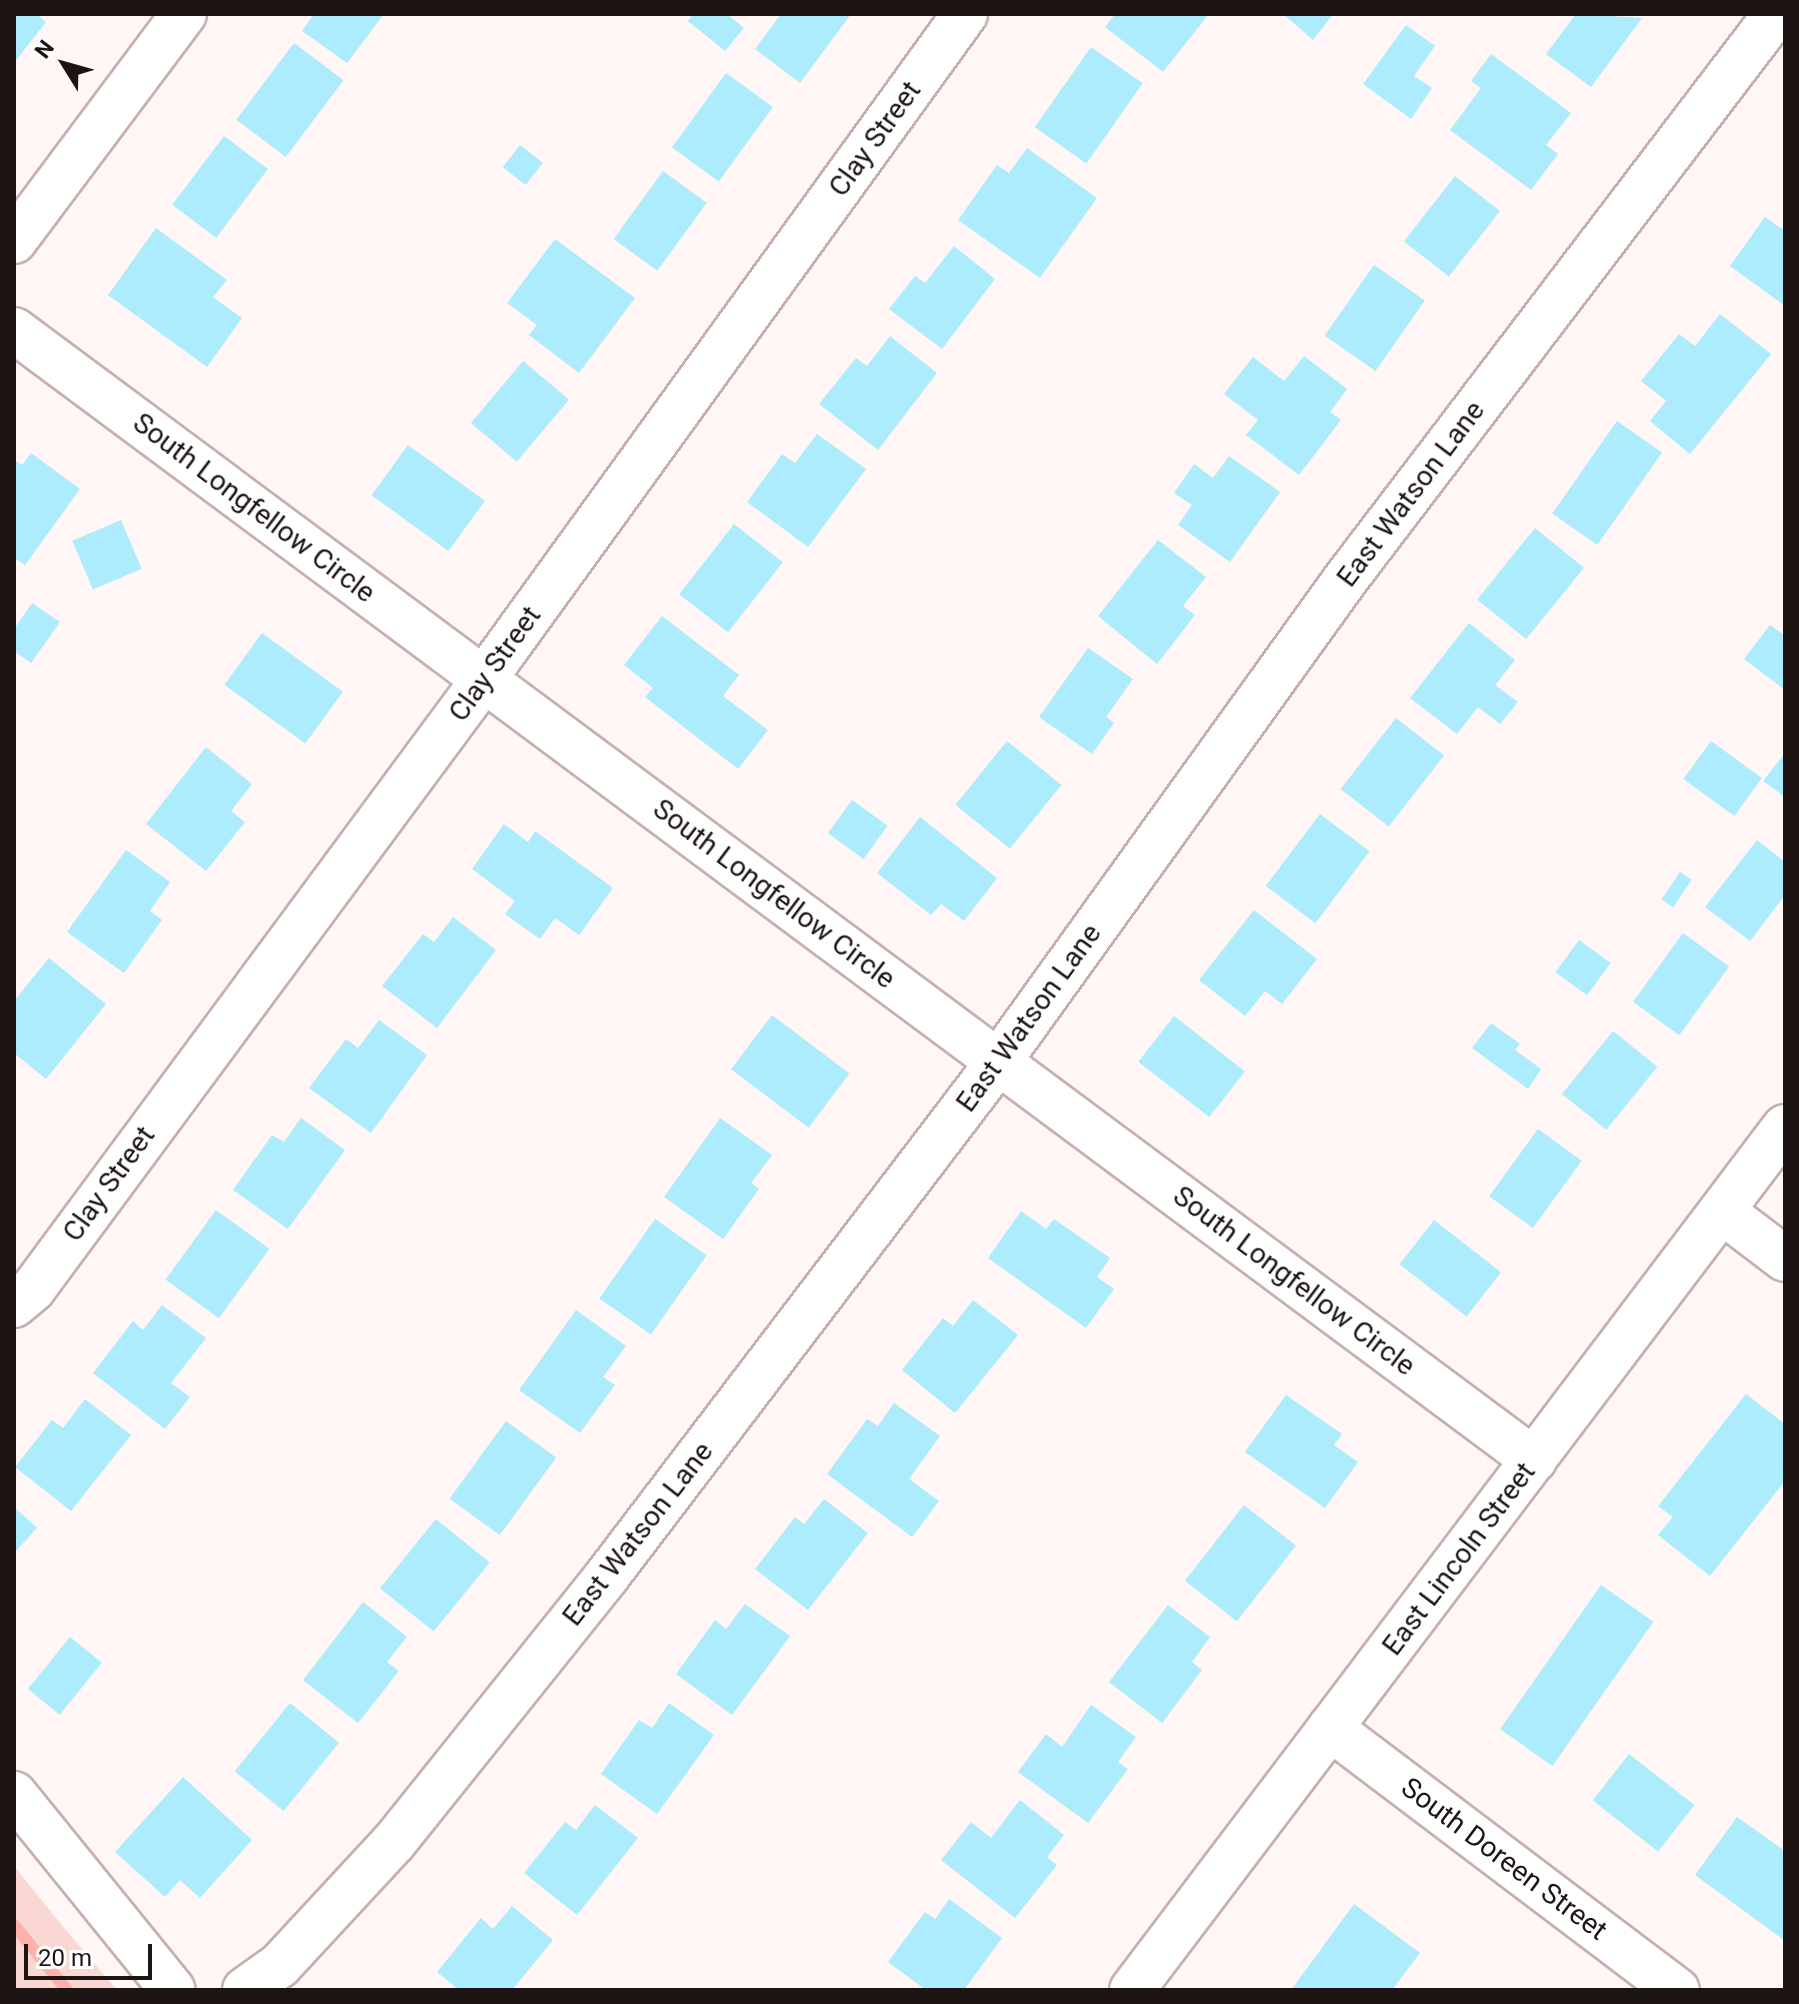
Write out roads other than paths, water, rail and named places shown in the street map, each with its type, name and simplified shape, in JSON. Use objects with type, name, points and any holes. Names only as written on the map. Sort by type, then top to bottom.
[{"type":"street","points":[[14,241],[184,14]]},
{"type":"street","name":"Clay Street","points":[[14,1305],[33,1289],[484,679],[965,14]]},
{"type":"street","name":"East Watson Lane","points":[[245,1990],[280,1965],[394,1842],[607,1576],[999,1061],[1345,580],[1776,14]]},
{"type":"street","name":"South Longfellow Circle","points":[[14,330],[1534,1460]]},
{"type":"street","name":"East Lincoln Street","points":[[1132,1990],[1785,1127]]},
{"type":"street","points":[[1722,1211],[1785,1259]]},
{"type":"street","name":"South Doreen Street","points":[[1330,1728],[1677,1990]]},
{"type":"street","points":[[14,1794],[173,1990]]},
{"type":"waterway","points":[[14,1925],[67,1990]]}]
